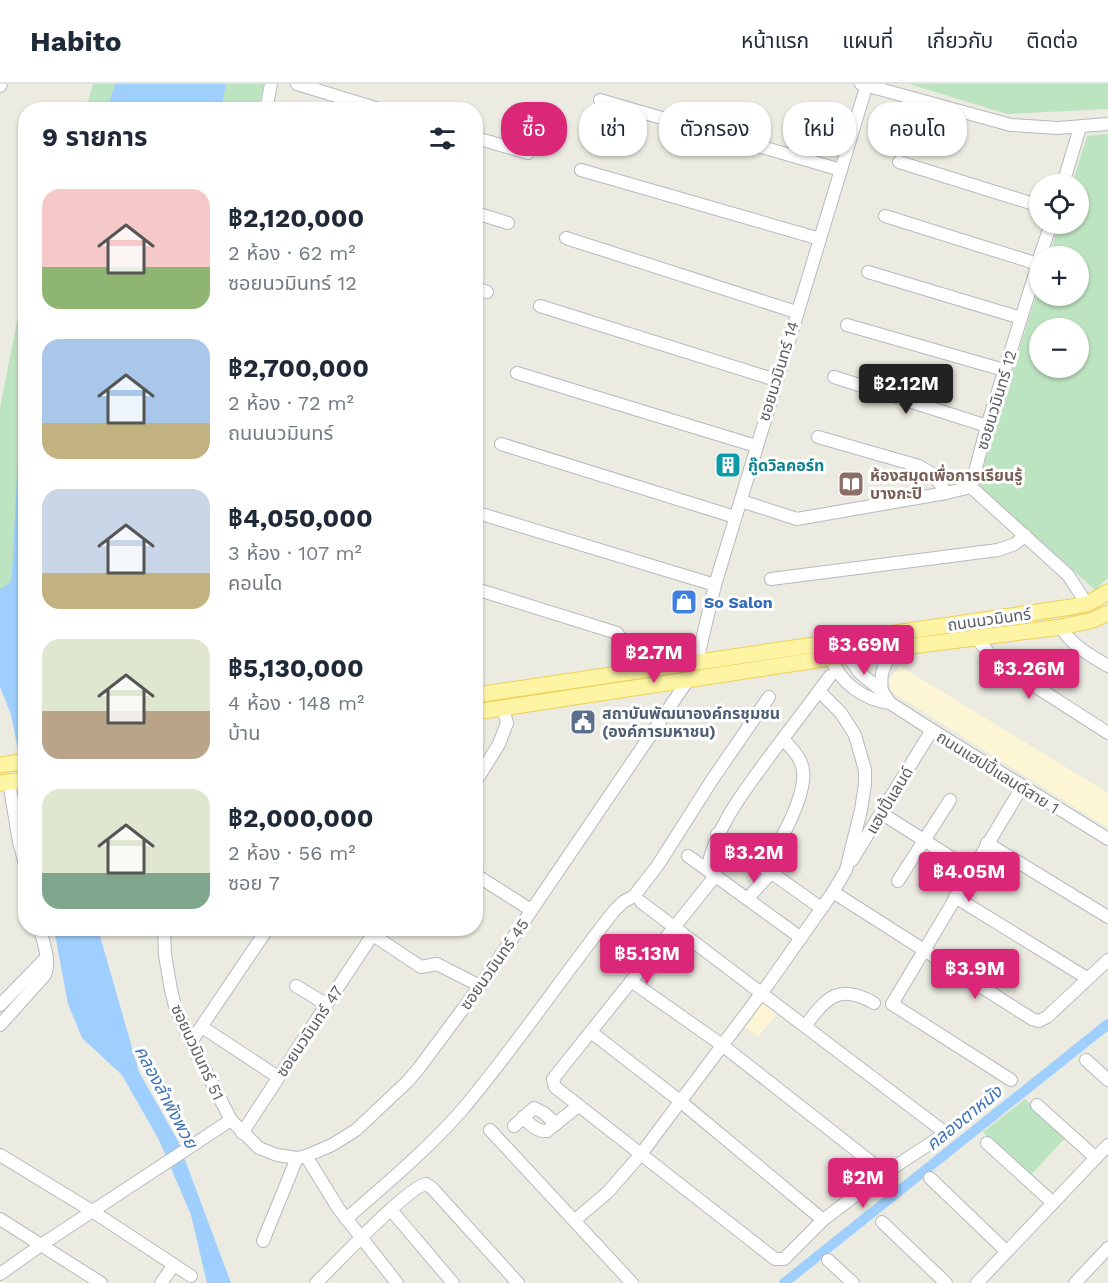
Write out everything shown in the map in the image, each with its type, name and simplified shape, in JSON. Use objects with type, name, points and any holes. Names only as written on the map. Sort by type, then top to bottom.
[{"type":"main road","name":"ถนนนวมินทร์","points":[[483,694],[1087,604],[1108,592]]},
{"type":"main road","name":"ถนนนวมินทร์","points":[[483,711],[847,655],[1061,627],[1093,620],[1108,613]]},
{"type":"main road","points":[[845,639],[847,655]]},
{"type":"main road","points":[[828,641],[831,658]]},
{"type":"main road","points":[[0,765],[18,763]]},
{"type":"street","points":[[268,102],[271,84]]},
{"type":"street","points":[[297,84],[356,102]]},
{"type":"street","points":[[865,85],[1011,125],[1036,128],[1108,124]]},
{"type":"street","name":"ซอยนวมินทร์ 14","points":[[697,661],[715,585],[865,85]]},
{"type":"street","points":[[600,100],[841,170]]},
{"type":"street","points":[[1066,174],[1080,127]]},
{"type":"street","points":[[483,140],[501,145]]},
{"type":"street","points":[[899,162],[1029,203]]},
{"type":"street","points":[[581,170],[820,239]]},
{"type":"street","points":[[483,215],[508,223]]},
{"type":"street","points":[[885,216],[1029,256]]},
{"type":"street","points":[[566,238],[796,312]]},
{"type":"street","points":[[868,272],[1021,318]]},
{"type":"street","name":"ซอยนวมินทร์ 12","points":[[971,487],[987,426],[1029,292]]},
{"type":"street","points":[[540,306],[776,380]]},
{"type":"street","points":[[847,326],[1004,370]]},
{"type":"street","points":[[517,373],[756,446]]},
{"type":"street","points":[[834,376],[987,426]]},
{"type":"street","points":[[818,437],[918,466],[934,475],[945,493]]},
{"type":"street","points":[[501,444],[735,517]]},
{"type":"street","points":[[741,501],[796,519],[971,487],[1068,574],[1087,604]]},
{"type":"street","points":[[483,515],[715,585]]},
{"type":"street","points":[[771,579],[999,550],[1015,544],[1025,535]]},
{"type":"street","points":[[483,591],[617,633],[633,656],[636,670]]},
{"type":"street","points":[[1061,627],[1068,639],[1075,645],[1108,666]]},
{"type":"street","points":[[976,638],[996,661],[1108,733]]},
{"type":"street","points":[[882,691],[880,679],[882,666],[896,648]]},
{"type":"street","name":"ถนนแฮปปี้แลนด์สาย 1","points":[[847,655],[860,673],[882,691],[890,703],[1108,839]]},
{"type":"street","points":[[831,658],[842,680]]},
{"type":"street","name":"ถนนแฮปปี้แลนด์สาย 1","points":[[808,662],[830,676],[842,680],[874,701],[890,703]]},
{"type":"street","points":[[641,902],[673,927],[806,1025],[943,1131],[939,1137],[885,1173],[823,1220],[784,1259],[775,1259],[578,1106],[555,1087],[553,1079],[673,927],[711,872],[717,834],[743,792],[830,676]]},
{"type":"street","name":"ซอยนวมินทร์ 45","points":[[302,1157],[332,1145],[356,1130],[408,1081],[480,986],[688,680]]},
{"type":"street","points":[[819,691],[841,713],[855,735],[865,770],[862,801],[846,870]]},
{"type":"street","points":[[346,1219],[430,1144],[462,1109],[538,1014],[614,911],[634,896],[658,865],[712,780],[769,697]]},
{"type":"street","points":[[483,770],[500,744],[507,723],[503,708]]},
{"type":"street","name":"แฮปปี้แลนด์","points":[[575,1220],[608,1192],[641,1154],[762,992],[833,892],[932,730]]},
{"type":"street","points":[[748,898],[768,870],[792,817],[804,781],[803,768],[797,755],[783,739]]},
{"type":"street","points":[[14,781],[18,810]]},
{"type":"street","points":[[1011,1080],[892,1004],[1022,787]]},
{"type":"street","points":[[898,881],[950,800]]},
{"type":"street","points":[[881,813],[971,870]]},
{"type":"street","points":[[717,834],[821,908]]},
{"type":"street","points":[[987,843],[1108,917]]},
{"type":"street","points":[[688,856],[801,938]]},
{"type":"street","points":[[483,879],[531,910]]},
{"type":"street","points":[[833,892],[1032,1019],[1039,1021],[1047,1017],[1108,960]]},
{"type":"street","points":[[955,897],[1087,978]]},
{"type":"street","points":[[0,1025],[45,975],[47,957],[42,936]]},
{"type":"street","name":"ซอยนวมินทร์ 51","points":[[164,936],[171,990],[191,1042],[231,1120],[242,1133]]},
{"type":"street","points":[[191,1042],[263,936]]},
{"type":"street","name":"ซอยนวมินทร์ 47","points":[[242,1133],[371,936]]},
{"type":"street","points":[[381,936],[421,966],[437,964],[480,986]]},
{"type":"street","points":[[0,1005],[47,957]]},
{"type":"street","points":[[631,981],[722,1045],[885,1173]]},
{"type":"street","points":[[296,986],[326,1004]]},
{"type":"street","points":[[806,1025],[826,1001],[836,994],[860,995],[874,1002]]},
{"type":"street","points":[[202,1027],[278,1077]]},
{"type":"street","points":[[591,1032],[680,1101],[823,1220]]},
{"type":"street","points":[[1086,1060],[1108,1080]]},
{"type":"street","points":[[1037,1105],[1096,1158]]},
{"type":"street","points":[[518,1121],[534,1108],[539,1109],[555,1124],[578,1106]]},
{"type":"street","points":[[0,1274],[231,1120]]},
{"type":"street","points":[[490,1130],[632,1283]]},
{"type":"street","points":[[242,1133],[259,1148],[276,1155],[302,1157]]},
{"type":"street","points":[[987,1143],[1052,1203]]},
{"type":"street","points":[[977,1283],[1108,1145]]},
{"type":"street","points":[[0,1155],[92,1211],[191,1276]]},
{"type":"street","points":[[302,1157],[346,1219],[397,1283]]},
{"type":"street","points":[[263,1241],[302,1157]]},
{"type":"street","points":[[930,1178],[1006,1251]]},
{"type":"street","points":[[317,1283],[391,1210],[420,1186],[426,1184],[518,1283]]},
{"type":"street","points":[[391,1210],[453,1283]]},
{"type":"street","points":[[0,1219],[101,1283]]},
{"type":"street","points":[[882,1221],[946,1283]]},
{"type":"street","points":[[1075,1283],[1107,1252]]},
{"type":"street","points":[[828,1260],[853,1283]]},
{"type":"street","points":[[161,1283],[174,1264]]},
{"type":"shaded area","points":[[900,666],[1108,793],[1108,828],[892,692],[889,680]]},
{"type":"shaded area","points":[[764,1002],[777,1013],[758,1037],[745,1027]]},
{"type":"green space","points":[[93,84],[264,84],[260,102],[87,102]]},
{"type":"green space","points":[[909,84],[1108,84],[1108,109],[1007,114]]},
{"type":"green space","points":[[1108,134],[1108,578],[1095,590],[977,484],[1033,306],[1089,306],[1089,246],[1052,246],[1056,234],[1089,234],[1089,174],[1075,174],[1087,136]]},
{"type":"green space","points":[[18,316],[18,655],[0,618],[0,408]]},
{"type":"green space","points":[[1025,1099],[1066,1137],[1029,1177],[983,1132]]},
{"type":"water","points":[[115,84],[226,84],[222,102],[109,102]]},
{"type":"water","points":[[18,458],[18,750],[11,714],[0,687],[0,589],[10,583]]},
{"type":"water","points":[[55,936],[100,936],[139,1072],[178,1141],[231,1283],[207,1283],[191,1215],[159,1140],[122,1075],[82,1038],[68,1004]]},
{"type":"waterway","name":"คลองตาหนัง","points":[[784,1283],[1108,1024]]},
{"type":"place","name":"กู๊ดวิลคอร์ท","points":[[728,465]]},
{"type":"place","name":"ห้องสมุดเพื่อการเรียนรู้ บางกะปิ","points":[[851,484]]},
{"type":"place","name":"So Salon","points":[[684,602]]},
{"type":"place","name":"สถาบันพัฒนาองค์กรชุมชน (องค์การมหาชน)","points":[[583,722]]},
{"type":"water label","name":"คลองลำพังพวย","points":[[166,1097]]}]
